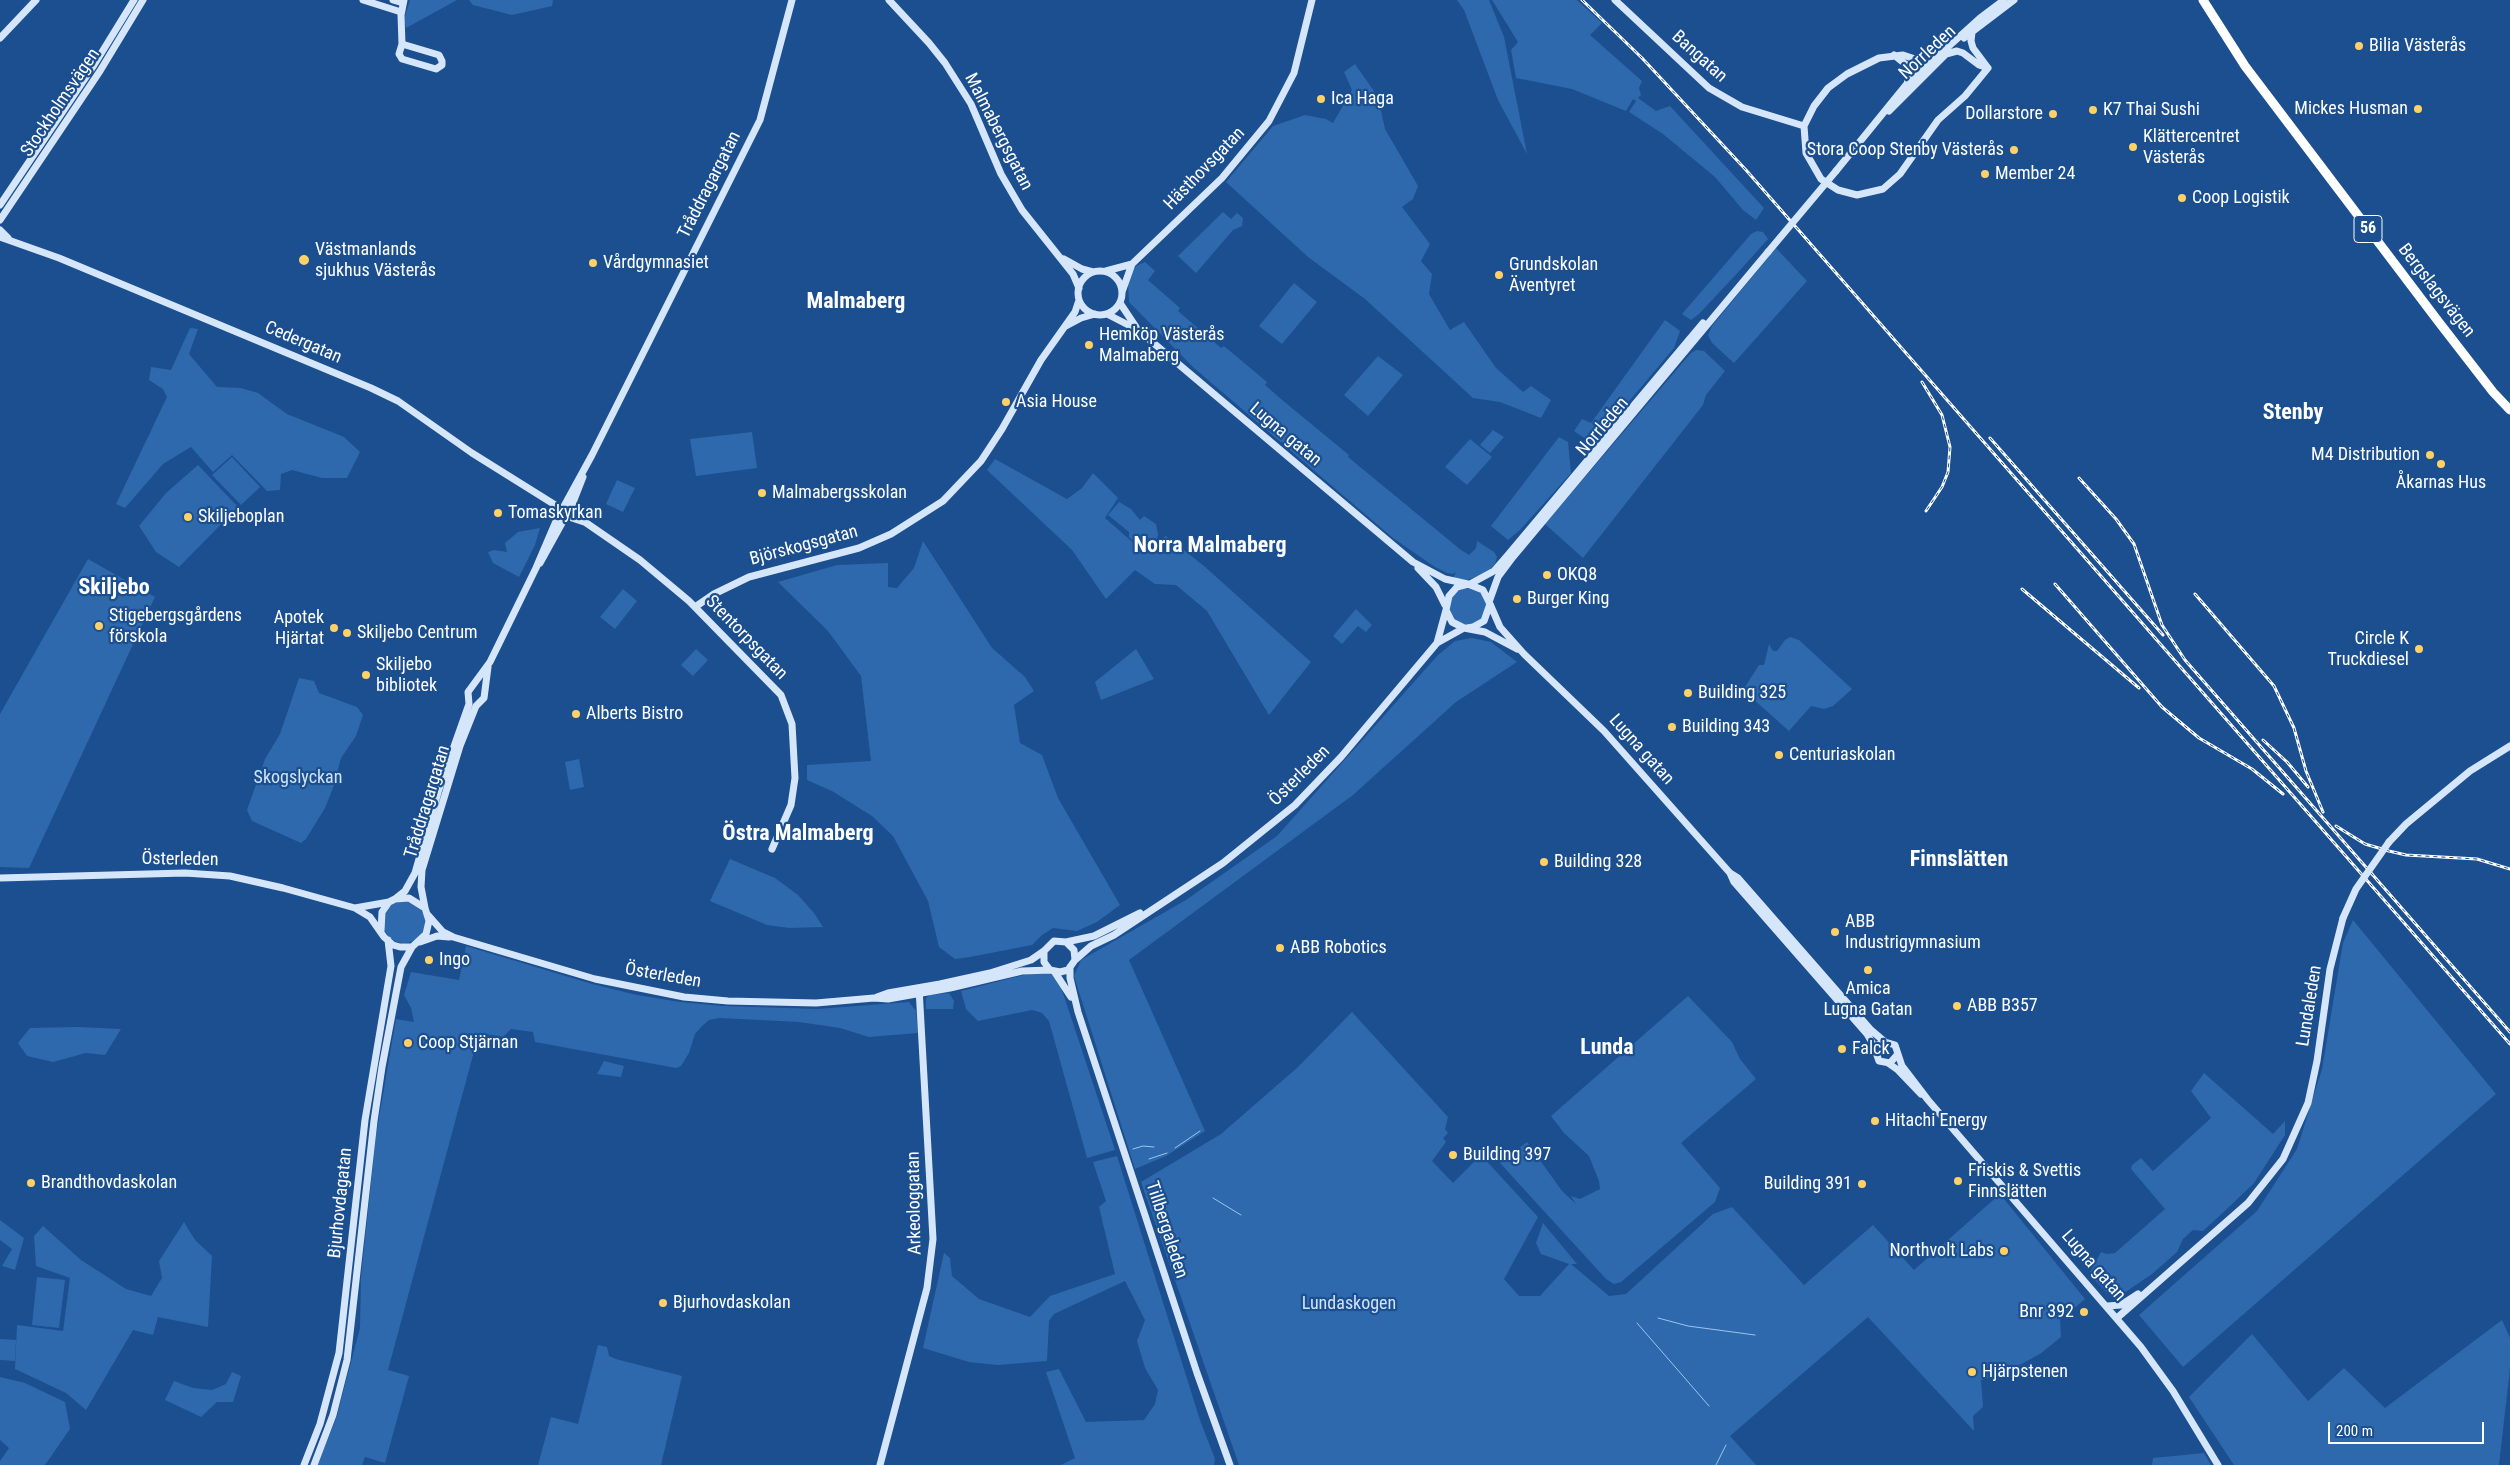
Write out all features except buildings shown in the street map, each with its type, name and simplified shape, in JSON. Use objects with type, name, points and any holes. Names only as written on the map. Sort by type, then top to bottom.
[{"type":"highway","name":"Bergslagsvägen","points":[[2197,0],[2232,52],[2245,66]]},
{"type":"highway","name":"Bergslagsvägen","points":[[2203,0],[2245,66],[2493,392],[2510,410]]},
{"type":"highway","name":"Bergslagsvägen","points":[[2493,392],[2495,399],[2510,418]]},
{"type":"main road","points":[[0,38],[36,0]]},
{"type":"main road","name":"Stockholmsvägen","points":[[0,205],[94,65],[134,0]]},
{"type":"main road","name":"Stockholmsvägen","points":[[0,220],[100,71],[143,0]]},
{"type":"main road","points":[[363,0],[401,12]]},
{"type":"main road","points":[[394,0],[404,1],[401,12],[402,44],[399,54],[402,59],[436,69],[442,65],[439,55],[402,44]]},
{"type":"main road","name":"Tråddragargatan","points":[[426,912],[421,887],[422,870],[472,705],[468,692],[475,685],[490,662],[760,120],[792,0]]},
{"type":"main road","name":"Malmabergsgatan","points":[[889,0],[929,43],[944,63],[971,104],[1001,174],[1022,210],[1073,274],[1079,288]]},
{"type":"main road","name":"Hästhovsgatan","points":[[1122,292],[1132,264],[1222,178],[1269,121],[1294,72],[1312,0]]},
{"type":"main road","name":"Bangatan","points":[[1615,0],[1709,88],[1742,107],[1804,126]]},
{"type":"main road","name":"Norrleden","points":[[1489,603],[1498,577],[1513,558],[1906,85],[2004,0]]},
{"type":"main road","name":"Norrleden","points":[[1867,132],[1946,54],[2014,0]]},
{"type":"main road","points":[[1972,32],[1973,48],[1988,68]]},
{"type":"main road","points":[[1946,54],[1957,51],[1963,53],[1979,65],[1988,68]]},
{"type":"main road","points":[[1894,54],[1909,67],[1910,74],[1906,85]]},
{"type":"main road","points":[[1932,61],[1894,54],[1879,58],[1840,78],[1818,100],[1804,126],[1806,153],[1815,171],[1830,186],[1847,193],[1864,194],[1883,188],[1900,174],[1938,120],[1964,96],[1988,68]]},
{"type":"main road","name":"Cedergatan","points":[[0,230],[4,237],[398,401],[472,453],[565,511]]},
{"type":"main road","name":"Malmabergsgatan","points":[[1059,256],[1082,269],[1093,272]]},
{"type":"main road","name":"Hästhovsgatan","points":[[1105,271],[1132,264]]},
{"type":"main road","points":[[1065,326],[1080,318],[1096,314],[1107,314],[1120,303],[1122,292],[1115,276],[1105,271],[1093,272],[1084,278],[1079,288],[1079,300],[1086,309],[1096,314]]},
{"type":"main road","name":"Norrleden","points":[[1469,584],[1486,576],[1501,563],[1704,322],[1743,277],[1748,276]]},
{"type":"main road","name":"Björskogsgatan","points":[[695,607],[714,594],[749,577],[859,548],[891,534],[943,501],[988,450],[1041,360],[1065,326],[1079,300]]},
{"type":"main road","name":"Lugna gatan","points":[[1120,303],[1138,330]]},
{"type":"main road","name":"Lugna gatan","points":[[1107,314],[1138,330],[1413,562],[1436,587],[1446,609]]},
{"type":"main road","name":"Stentorpsgatan","points":[[565,511],[572,518],[584,522],[640,560],[695,607],[770,682],[781,696],[789,712],[795,739],[794,794],[792,805],[772,849]]},
{"type":"main road","name":"Lugna gatan","points":[[1413,562],[1445,579],[1469,584]]},
{"type":"main road","points":[[1469,584],[1483,590],[1489,603],[1487,616],[1484,621],[1473,628],[1465,628],[1452,622],[1446,609],[1452,591],[1469,584]]},
{"type":"main road","name":"Lugna gatan","points":[[1489,603],[1500,627],[1524,654],[1604,732],[1730,873],[1738,878],[1871,1030],[1885,1042]]},
{"type":"main road","name":"Österleden","points":[[1436,644],[1446,609]]},
{"type":"main road","name":"Lugna gatan","points":[[1465,628],[1493,636],[1524,654]]},
{"type":"main road","name":"Österleden","points":[[1074,960],[1091,946],[1114,935],[1223,863],[1295,804],[1341,757],[1436,644],[1465,628]]},
{"type":"main road","name":"Tråddragargatan","points":[[392,900],[405,890],[415,873],[439,789],[472,705],[482,701],[490,662]]},
{"type":"main road","points":[[475,685],[482,686],[485,691]]},
{"type":"main road","name":"Lundaleden","points":[[2117,1318],[2248,1203],[2271,1176],[2290,1146],[2308,1103],[2330,969],[2343,918],[2356,889],[2389,842],[2406,824],[2470,771],[2510,746]]},
{"type":"main road","name":"Österleden","points":[[0,878],[185,873],[230,876],[283,888],[355,908],[370,917],[381,931]]},
{"type":"main road","name":"Lugna gatan","points":[[1730,873],[1734,882],[1867,1034],[1876,1050]]},
{"type":"main road","points":[[409,898],[426,912],[429,927],[415,945],[400,947],[388,940],[381,931],[380,918],[392,900],[409,898]]},
{"type":"main road","name":"Österleden","points":[[355,908],[392,900]]},
{"type":"main road","name":"Österleden","points":[[1066,942],[1094,936],[1160,903]]},
{"type":"main road","name":"Österleden","points":[[426,912],[443,932],[453,937],[595,979],[684,997],[763,1003],[816,1003],[874,998],[888,999],[990,973],[1031,960],[1044,951]]},
{"type":"main road","name":"Österleden","points":[[415,945],[437,936],[453,937]]},
{"type":"main road","name":"Bjurhovdagatan","points":[[304,1465],[320,1424],[339,1353],[365,1120],[391,966],[388,940]]},
{"type":"main road","points":[[1054,941],[1066,942],[1074,950],[1074,960],[1070,967],[1060,972],[1052,971],[1044,962],[1044,951],[1054,941]]},
{"type":"main road","name":"Bjurhovdagatan","points":[[314,1465],[331,1422],[347,1360],[374,1121],[382,1067],[401,967],[415,945]]},
{"type":"main road","name":"Tillbergaleden","points":[[1070,967],[1075,1004],[1189,1350],[1230,1465]]},
{"type":"main road","name":"Österleden","points":[[919,991],[1022,971],[1052,971]]},
{"type":"main road","name":"Tillbergaleden","points":[[1052,971],[1061,979],[1075,1004]]},
{"type":"main road","name":"Arkeologgatan","points":[[880,1465],[927,1288],[934,1239],[919,991]]},
{"type":"main road","points":[[1885,1042],[1895,1046],[1897,1055],[1893,1062],[1888,1063],[1879,1060],[1876,1050],[1879,1044],[1885,1042]]},
{"type":"main road","name":"Lugna gatan","points":[[1897,1055],[1902,1066],[1928,1100],[2117,1318],[2173,1390],[2218,1465]]},
{"type":"main road","name":"Lugna gatan","points":[[1888,1063],[1898,1070],[1928,1100]]},
{"type":"main road","points":[[374,1066],[382,1067]]},
{"type":"main road","name":"Lundaleden","points":[[2107,1306],[2123,1304],[2155,1284]]},
{"type":"green space","points":[[410,0],[457,0],[406,28],[404,19]]},
{"type":"green space","points":[[469,0],[553,0],[552,6],[512,15],[473,5]]},
{"type":"green space","points":[[1457,0],[1489,0],[1504,37],[1527,154],[1498,100],[1464,10]]},
{"type":"green space","points":[[1492,0],[1577,0],[1602,23],[1590,35],[1642,81],[1639,88],[1641,95],[1638,98],[1656,111],[1670,106],[1764,208],[1756,220],[1743,210],[1715,177],[1663,134],[1629,112],[1636,101],[1633,99],[1626,111],[1572,89],[1516,78],[1511,50],[1518,42]]},
{"type":"green space","points":[[1355,64],[1378,97],[1385,129],[1418,186],[1413,199],[1402,207],[1430,244],[1421,261],[1432,274],[1429,294],[1450,330],[1464,322],[1496,368],[1523,392],[1531,386],[1551,400],[1541,418],[1500,402],[1473,398],[1365,299],[1308,257],[1226,182],[1273,126],[1305,115],[1326,119],[1333,123],[1352,90],[1344,72]]},
{"type":"green space","points":[[1223,212],[1231,219],[1237,213],[1243,218],[1242,226],[1233,230],[1196,273],[1178,256]]},
{"type":"green space","points":[[1757,231],[1763,232],[1768,239],[1742,268],[1699,314],[1691,320],[1682,314],[1751,234]]},
{"type":"green space","points":[[1776,248],[1807,281],[1734,363],[1712,343],[1708,335],[1712,326]]},
{"type":"green space","points":[[1145,262],[1155,271],[1148,280],[1180,308],[1178,311],[1221,348],[1224,346],[1267,382],[1265,385],[1281,399],[1461,550],[1469,555],[1476,548],[1477,541],[1494,552],[1497,557],[1495,564],[1487,573],[1467,580],[1453,578],[1456,572],[1453,574],[1447,573],[1435,567],[1393,538],[1194,368],[1129,302],[1128,282],[1130,275],[1136,266]]},
{"type":"green space","points":[[1294,283],[1317,302],[1282,344],[1259,326]]},
{"type":"green space","points":[[1665,320],[1680,331],[1674,348],[1593,444],[1574,431],[1582,419],[1591,423]]},
{"type":"green space","points":[[190,328],[198,329],[189,354],[217,387],[241,388],[258,393],[287,414],[344,437],[360,452],[347,478],[322,478],[292,470],[281,474],[280,490],[267,491],[232,455],[213,472],[191,447],[163,464],[125,508],[116,504],[167,397],[163,389],[149,380],[151,367],[171,370]]},
{"type":"green space","points":[[1696,350],[1704,351],[1725,371],[1706,395],[1703,405],[1583,558],[1545,524],[1690,354]]},
{"type":"green space","points":[[1378,356],[1403,375],[1368,416],[1344,395]]},
{"type":"green space","points":[[1493,430],[1504,437],[1490,453],[1480,445]]},
{"type":"green space","points":[[752,432],[757,468],[696,476],[690,439]]},
{"type":"green space","points":[[1559,437],[1568,442],[1571,473],[1520,530],[1508,540],[1491,526]]},
{"type":"green space","points":[[1470,439],[1492,457],[1467,485],[1445,467]]},
{"type":"green space","points":[[232,457],[260,487],[241,505],[212,475]]},
{"type":"green space","points":[[995,459],[1067,499],[1082,488],[1093,473],[1118,498],[1105,518],[1146,554],[1129,537],[1129,532],[1108,515],[1119,502],[1131,509],[1140,520],[1144,516],[1156,524],[1158,534],[1156,544],[1166,536],[1204,566],[1311,662],[1269,715],[1207,611],[1176,585],[1155,584],[1135,570],[1106,599],[1072,550],[987,470]]},
{"type":"green space","name":"Skiljeboplan","points":[[198,465],[238,507],[179,567],[156,552],[139,526],[166,493]]},
{"type":"green space","points":[[617,480],[635,488],[623,512],[606,504]]},
{"type":"green space","points":[[540,528],[535,545],[519,577],[493,563],[488,552],[494,550],[507,552],[505,543],[518,532]]},
{"type":"green space","points":[[923,541],[992,648],[1025,677],[1034,691],[1014,705],[1020,743],[1042,755],[1058,798],[1120,905],[1097,922],[1077,931],[1053,928],[1032,945],[955,959],[939,947],[928,901],[893,836],[872,816],[832,791],[807,780],[807,765],[871,761],[861,676],[828,631],[778,582],[837,565],[888,563],[888,587],[897,588],[914,568]]},
{"type":"green space","points":[[88,559],[155,597],[29,868],[0,867],[0,714]]},
{"type":"green space","points":[[1468,588],[1481,594],[1487,607],[1481,620],[1468,626],[1455,620],[1449,607],[1455,594]]},
{"type":"green space","points":[[623,589],[637,601],[615,629],[600,617]]},
{"type":"green space","points":[[1356,609],[1372,625],[1366,632],[1358,626],[1342,644],[1333,636]]},
{"type":"green space","points":[[1790,637],[1799,640],[1852,689],[1833,706],[1824,709],[1811,706],[1789,731],[1743,690],[1759,665],[1764,665],[1769,644],[1773,651],[1777,651],[1785,640]]},
{"type":"green space","points":[[1472,638],[1491,642],[1517,662],[1456,702],[1353,795],[1129,960],[1205,1131],[1166,1156],[1135,1169],[1074,976],[1081,960],[1186,900],[1277,836],[1438,655],[1455,641]]},
{"type":"green space","points":[[696,649],[708,660],[693,676],[681,665]]},
{"type":"green space","points":[[1136,649],[1154,679],[1101,700],[1095,682]]},
{"type":"green space","name":"Skogslyckan","points":[[299,678],[314,681],[319,693],[357,707],[363,715],[356,736],[341,758],[333,788],[325,808],[306,839],[301,843],[252,821],[247,810],[265,759],[280,734]]},
{"type":"green space","points":[[579,759],[584,787],[570,790],[565,762]]},
{"type":"green space","points":[[730,859],[775,878],[798,895],[814,913],[823,927],[789,928],[767,925],[710,901]]},
{"type":"green space","points":[[408,901],[416,904],[422,910],[425,922],[422,934],[416,940],[400,943],[392,940],[386,934],[383,918],[386,910],[392,904]]},
{"type":"green space","points":[[2353,920],[2496,1094],[2183,1367],[2139,1315],[2257,1211],[2297,1149],[2322,1069],[2343,943]]},
{"type":"green space","points":[[466,946],[592,984],[637,995],[680,1002],[722,1006],[817,1009],[909,1002],[916,1011],[918,1033],[869,1037],[840,1028],[799,1022],[720,1018],[709,1020],[702,1026],[695,1034],[689,1053],[681,1066],[676,1068],[535,1042],[533,1032],[511,1029],[503,1037],[479,1033],[388,1370],[409,1376],[385,1463],[365,1457],[362,1465],[317,1465],[336,1419],[360,1328],[361,1277],[376,1135],[396,1019],[414,1022],[411,1008],[404,995],[411,972],[459,980]]},
{"type":"green space","points":[[1039,971],[1056,975],[1059,981],[1115,1150],[1087,1158],[1049,1021],[1042,1013],[1032,1010],[978,1021],[966,1009],[961,991]]},
{"type":"green space","points":[[949,993],[954,1001],[953,1009],[926,1009],[926,998],[930,995]]},
{"type":"green space","points":[[1688,996],[1732,1042],[1740,1059],[1756,1079],[1681,1143],[1720,1188],[1715,1202],[1621,1282],[1614,1284],[1606,1279],[1500,1163],[1527,1142],[1562,1191],[1576,1204],[1571,1196],[1580,1199],[1600,1189],[1599,1181],[1589,1156],[1564,1133],[1551,1116]]},
{"type":"green space","name":"Lundaskogen","points":[[1352,1012],[1448,1117],[1445,1129],[1448,1133],[1443,1138],[1446,1142],[1432,1161],[1453,1183],[1481,1155],[1538,1217],[1504,1279],[1519,1296],[1540,1296],[1569,1264],[1541,1254],[1536,1243],[1543,1223],[1577,1264],[1571,1264],[1609,1296],[1626,1294],[1713,1214],[1732,1207],[1804,1285],[1873,1225],[1914,1270],[2000,1194],[2085,1299],[2060,1320],[2061,1337],[2040,1354],[2003,1374],[1981,1380],[1983,1407],[1973,1416],[1974,1431],[1868,1317],[1730,1436],[1756,1465],[1239,1465],[1141,1182],[1221,1134],[1298,1067]]},
{"type":"green space","points":[[78,1027],[121,1029],[105,1055],[86,1053],[53,1062],[27,1056],[18,1043],[30,1028]]},
{"type":"green space","points":[[604,1061],[624,1066],[621,1077],[597,1074]]},
{"type":"green space","points":[[2204,1073],[2273,1134],[2285,1121],[2285,1135],[2254,1183],[2203,1231],[2193,1230],[2183,1239],[2177,1252],[2152,1274],[2114,1300],[2089,1274],[2101,1252],[2107,1254],[2115,1253],[2165,1209],[2131,1169],[2132,1165],[2141,1158],[2153,1171],[2211,1118],[2191,1091]]},
{"type":"green space","points":[[1117,1156],[1200,1420],[1215,1459],[1214,1465],[1061,1465],[1075,1458],[1046,1372],[1059,1369],[1086,1422],[1144,1420],[1155,1404],[1158,1390],[1145,1368],[1137,1341],[1145,1320],[1125,1281],[1054,1314],[1049,1321],[1047,1361],[998,1365],[969,1362],[923,1348],[944,1253],[950,1258],[952,1276],[979,1299],[1030,1317],[1050,1296],[1115,1274],[1099,1207],[1106,1201],[1093,1162]]},
{"type":"green space","points":[[0,1220],[24,1238],[15,1270],[2,1266],[12,1249],[0,1240]]},
{"type":"green space","points":[[184,1222],[195,1240],[212,1256],[208,1327],[158,1317],[153,1335],[133,1330],[86,1410],[66,1393],[15,1369],[17,1325],[63,1331],[70,1278],[36,1266],[34,1236],[43,1226],[81,1260],[126,1289],[151,1296],[162,1278],[159,1261]]},
{"type":"green space","points":[[37,1277],[65,1280],[59,1328],[32,1325]]},
{"type":"green space","points":[[2502,1320],[2510,1338],[2510,1368],[2499,1465],[2234,1465],[2189,1397],[2252,1334],[2308,1401],[2344,1368],[2385,1408]]},
{"type":"green space","points":[[0,1339],[16,1340],[15,1361],[0,1360]]},
{"type":"green space","points":[[598,1345],[607,1347],[609,1356],[616,1359],[682,1376],[661,1465],[538,1465],[551,1417],[578,1424]]},
{"type":"green space","points":[[232,1372],[241,1376],[233,1402],[217,1402],[201,1417],[165,1400],[174,1381],[193,1388],[212,1390],[226,1384]]},
{"type":"green space","points":[[0,1377],[25,1383],[65,1402],[70,1429],[45,1465],[0,1465],[0,1461],[9,1448],[0,1440]]},
{"type":"green space","points":[[2204,1453],[2211,1465],[2152,1465],[2153,1458]]},
{"type":"waterway","points":[[1175,1148],[1200,1131]]},
{"type":"waterway","points":[[1133,1149],[1143,1146],[1154,1147]]},
{"type":"waterway","points":[[1149,1159],[1167,1153]]},
{"type":"waterway","points":[[1213,1198],[1241,1215]]},
{"type":"waterway","points":[[1658,1318],[1688,1326],[1755,1335]]},
{"type":"waterway","points":[[1637,1323],[1709,1406]]},
{"type":"waterway","points":[[1716,1465],[1726,1445]]},
{"type":"railway","points":[[1582,0],[1642,58],[1746,170],[2510,1044]]},
{"type":"railway","points":[[1922,382],[1942,415],[1950,447],[1948,472],[1942,487],[1926,511]]},
{"type":"railway","points":[[1990,438],[2163,635]]},
{"type":"railway","points":[[2079,478],[2116,519],[2134,544],[2162,625],[2185,660],[2510,1032]]},
{"type":"railway","points":[[2055,584],[2162,707],[2199,738],[2252,769],[2283,794]]},
{"type":"railway","points":[[2022,589],[2139,688]]},
{"type":"railway","points":[[2195,594],[2274,686],[2294,728],[2306,771],[2323,812]]},
{"type":"railway","points":[[2263,740],[2287,762],[2308,787]]},
{"type":"railway","points":[[2336,826],[2365,844],[2389,851],[2406,855],[2477,859],[2510,869]]},
{"type":"place","name":"Bilia Västerås","points":[[2359,46]]},
{"type":"place","name":"Ica Haga","points":[[1321,99]]},
{"type":"place","name":"Mickes Husman","points":[[2418,109]]},
{"type":"place","name":"K7 Thai Sushi","points":[[2093,110]]},
{"type":"place","name":"Dollarstore","points":[[2053,114]]},
{"type":"place","name":"Klättercentret Västerås","points":[[2133,147]]},
{"type":"place","name":"Stora Coop Stenby Västerås","points":[[2014,150]]},
{"type":"place","name":"Member 24","points":[[1985,174]]},
{"type":"place","name":"Coop Logistik","points":[[2182,198]]},
{"type":"place","name":"Västmanlands sjukhus Västerås","points":[[304,260]]},
{"type":"place","name":"Vårdgymnasiet","points":[[593,263]]},
{"type":"place","name":"Grundskolan Äventyret","points":[[1499,275]]},
{"type":"place","name":"Hemköp Västerås Malmaberg","points":[[1089,345]]},
{"type":"place","name":"Asia House","points":[[1006,402]]},
{"type":"place","name":"M4 Distribution","points":[[2430,455]]},
{"type":"place","name":"Åkarnas Hus","points":[[2441,464]]},
{"type":"place","name":"Malmabergsskolan","points":[[762,493]]},
{"type":"place","name":"Tomaskyrkan","points":[[498,513]]},
{"type":"place","name":"Skiljeboplan","points":[[188,517]]},
{"type":"place","name":"OKQ8","points":[[1547,575]]},
{"type":"place","name":"Burger King","points":[[1517,599]]},
{"type":"place","name":"Stigebergsgårdens förskola","points":[[99,626]]},
{"type":"place","name":"Apotek Hjärtat","points":[[334,628]]},
{"type":"place","name":"Skiljebo Centrum","points":[[347,633]]},
{"type":"place","name":"Circle K Truckdiesel","points":[[2419,649]]},
{"type":"place","name":"Skiljebo bibliotek","points":[[366,675]]},
{"type":"place","name":"Building 325","points":[[1688,693]]},
{"type":"place","name":"Alberts Bistro","points":[[576,714]]},
{"type":"place","name":"Building 343","points":[[1672,727]]},
{"type":"place","name":"Centuriaskolan","points":[[1779,755]]},
{"type":"place","name":"Building 328","points":[[1544,862]]},
{"type":"place","name":"ABB Industrigymnasium","points":[[1835,932]]},
{"type":"place","name":"ABB Robotics","points":[[1280,948]]},
{"type":"place","name":"Ingo","points":[[429,960]]},
{"type":"place","name":"Amica Lugna Gatan","points":[[1868,970]]},
{"type":"place","name":"ABB B357","points":[[1957,1006]]},
{"type":"place","name":"Coop Stjärnan","points":[[408,1043]]},
{"type":"place","name":"Falck","points":[[1842,1049]]},
{"type":"place","name":"Hitachi Energy","points":[[1875,1121]]},
{"type":"place","name":"Building 397","points":[[1453,1155]]},
{"type":"place","name":"Friskis & Svettis Finnslätten","points":[[1958,1181]]},
{"type":"place","name":"Brandthovdaskolan","points":[[31,1183]]},
{"type":"place","name":"Building 391","points":[[1862,1184]]},
{"type":"place","name":"Northvolt Labs","points":[[2004,1251]]},
{"type":"place","name":"Bjurhovdaskolan","points":[[663,1303]]},
{"type":"place","name":"Bnr 392","points":[[2084,1312]]},
{"type":"place","name":"Hjärpstenen","points":[[1972,1372]]},
{"type":"district","name":"Malmaberg","points":[[856,302]]},
{"type":"district","name":"Stenby","points":[[2293,413]]},
{"type":"district","name":"Norra Malmaberg","points":[[1210,546]]},
{"type":"district","name":"Skiljebo","points":[[114,588]]},
{"type":"district","name":"Östra Malmaberg","points":[[798,834]]},
{"type":"district","name":"Finnslätten","points":[[1959,860]]},
{"type":"district","name":"Lunda","points":[[1607,1048]]}]
